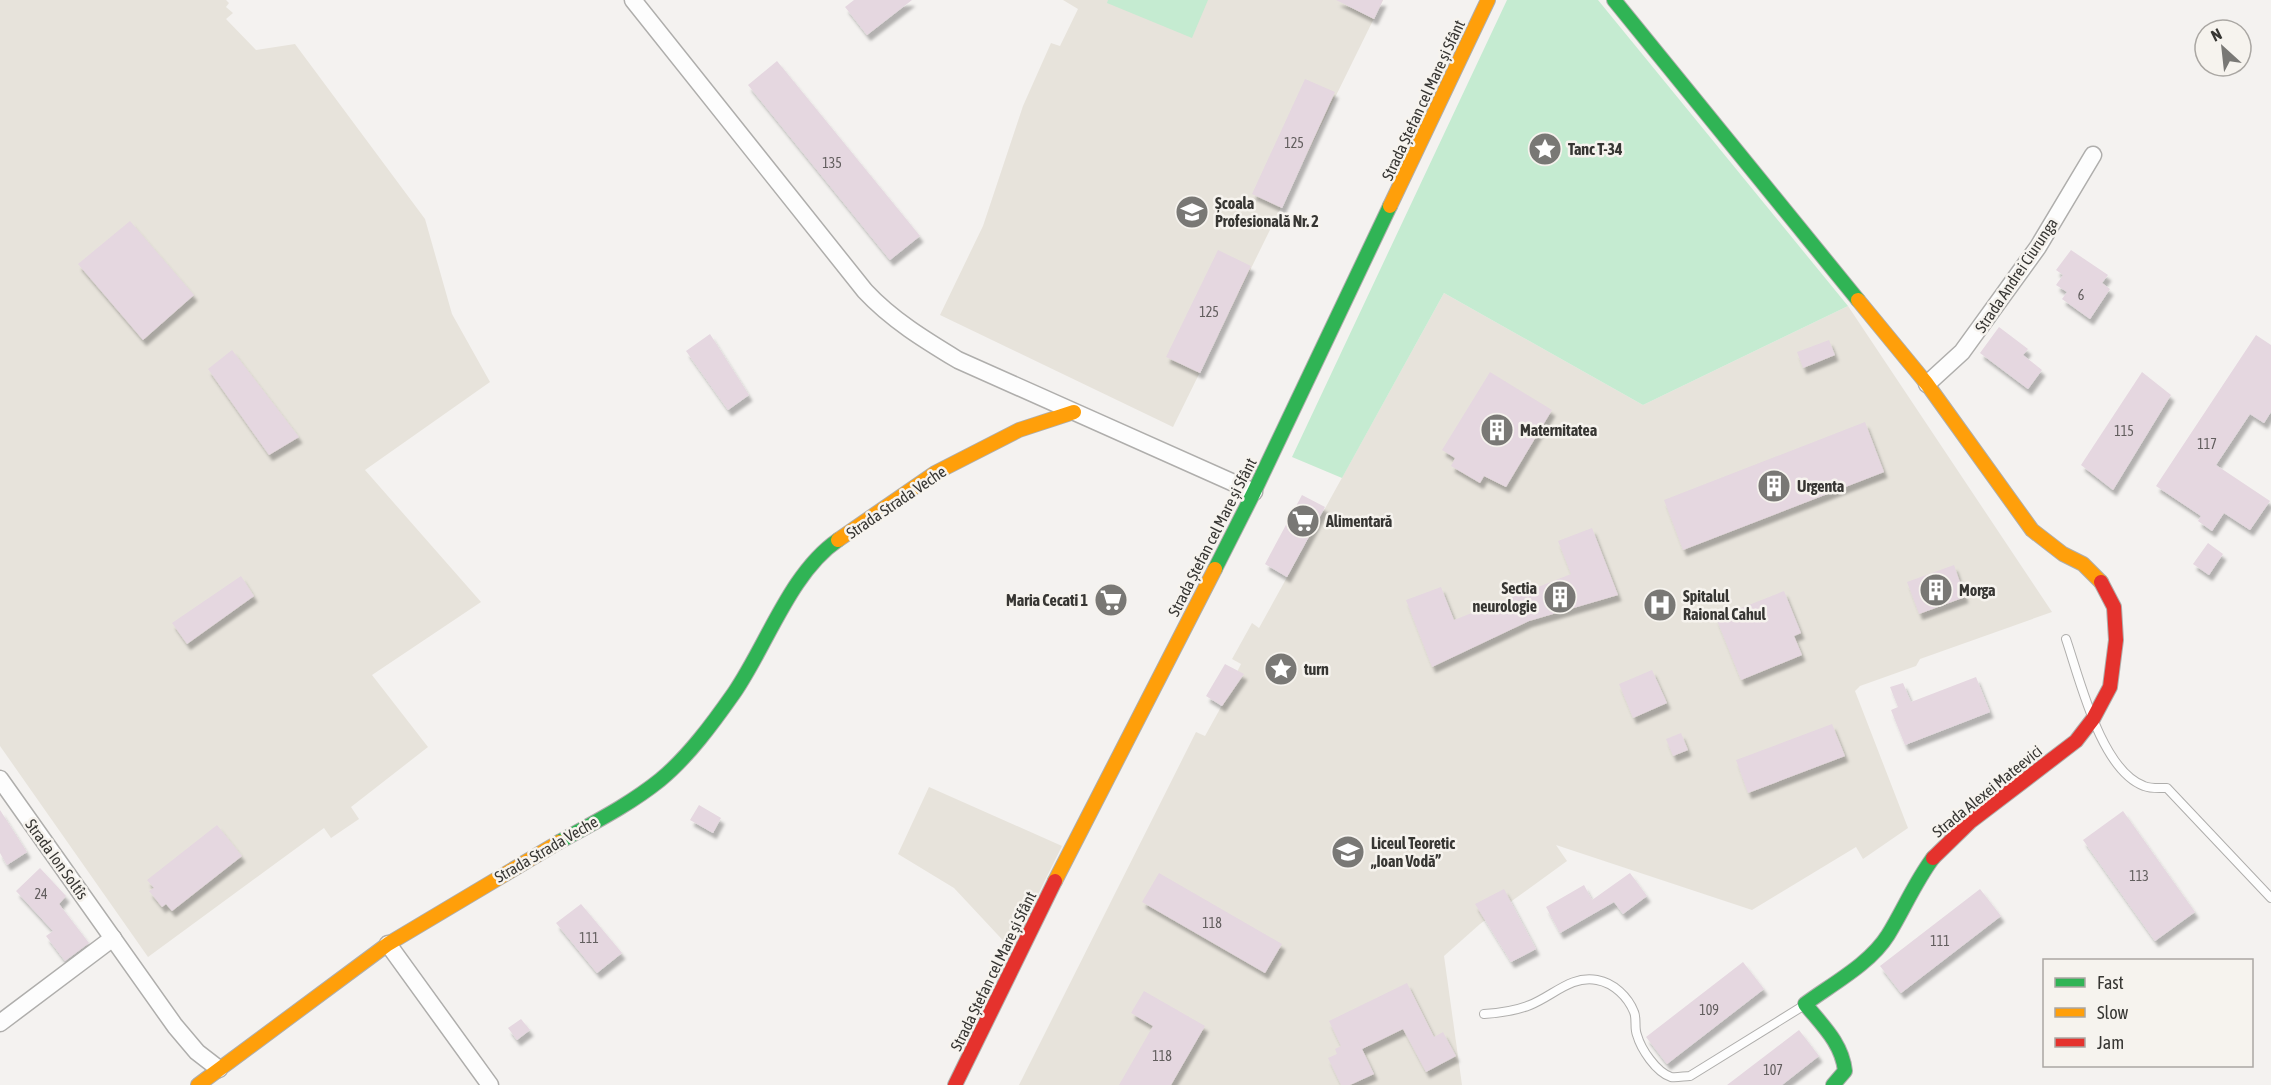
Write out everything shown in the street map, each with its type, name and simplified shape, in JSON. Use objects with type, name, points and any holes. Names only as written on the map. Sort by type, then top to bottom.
[{"type":"street","points":[[633,0],[865,291],[882,309],[920,337],[958,360],[1254,492]]},
{"type":"street","name":"Strada Ștefan cel Mare și Sfânt","points":[[955,1085],[1101,788],[1254,492],[1488,0]]},
{"type":"street","name":"Strada Alexei Mateevici","points":[[1614,0],[1927,384],[2032,530],[2063,554],[2083,564],[2103,584],[2114,607],[2116,640],[2110,687],[2093,719],[2076,741],[1970,822],[1932,859],[1887,936],[1871,954],[1805,1004]]},
{"type":"street","name":"Strada Andrei Ciurunga","points":[[1927,384],[1962,352],[2038,247],[2093,155]]},
{"type":"street","name":"Strada Strada Veche","points":[[198,1085],[387,944],[496,878],[626,804],[660,780],[679,762],[734,693],[806,571],[822,551],[934,473],[1019,430],[1074,412]]},
{"type":"street","name":"Strada Ion Soltîs","points":[[0,779],[113,938]]},
{"type":"street","points":[[0,1023],[113,938],[175,1026],[197,1052],[219,1069]]},
{"type":"street","points":[[387,944],[490,1085]]},
{"type":"street","points":[[1805,1004],[1836,1041],[1845,1058],[1845,1071],[1833,1085]]},
{"type":"lane","points":[[2066,639],[2093,719],[2105,746],[2129,778],[2146,787],[2167,788],[2271,898]]},
{"type":"lane","points":[[1484,1014],[1503,1013],[1530,1005],[1568,984],[1584,979],[1599,980],[1619,989],[1635,1013],[1636,1032],[1643,1050],[1671,1077],[1690,1076],[1805,1004]]},
{"type":"shaded area","points":[[0,0],[226,0],[229,3],[226,7],[233,13],[226,19],[256,50],[295,44],[425,219],[452,314],[490,382],[365,470],[481,602],[372,675],[428,747],[351,807],[359,819],[331,838],[324,828],[148,957],[0,746]]},
{"type":"shaded area","name":"Școala Profesională Nr. 2","points":[[1063,0],[1383,0],[1173,427],[940,315],[983,226],[1023,106],[1051,43],[1060,46],[1078,9]]},
{"type":"shaded area","name":"Spitalul Raional Cahul","points":[[1444,293],[1643,405],[1848,306],[2052,612],[1920,659],[1916,666],[1860,686],[1855,691],[1908,828],[1863,859],[1856,847],[1752,910],[1556,845],[1567,861],[1480,924],[1444,956],[1462,1085],[1019,1085],[1196,732],[1205,736],[1231,689],[1229,688],[1241,664],[1232,659],[1252,623],[1259,628]]},
{"type":"shaded area","points":[[929,787],[1062,846],[1011,949],[954,888],[898,854]]},
{"type":"green space","points":[[1108,0],[1208,0],[1192,38],[1107,3]]},
{"type":"green space","points":[[1507,0],[1598,0],[1848,306],[1643,405],[1444,293],[1342,478],[1292,457]]},
{"type":"building","points":[[854,0],[912,0],[867,35],[845,7]]},
{"type":"building","points":[[1336,0],[1383,0],[1374,19]]},
{"type":"building","points":[[777,61],[920,236],[890,260],[748,85]]},
{"type":"building","points":[[1305,79],[1335,92],[1282,208],[1252,194]]},
{"type":"building","points":[[130,221],[194,295],[143,340],[78,264]]},
{"type":"building","points":[[1218,250],[1251,266],[1200,373],[1166,357]]},
{"type":"building","points":[[2071,250],[2108,275],[2102,283],[2110,289],[2090,319],[2062,299],[2067,292],[2056,285],[2063,275],[2056,270]]},
{"type":"building","points":[[1999,327],[2028,349],[2023,355],[2042,370],[2028,389],[1980,353]]},
{"type":"building","points":[[710,334],[749,395],[728,410],[686,351]]},
{"type":"building","points":[[2256,335],[2271,345],[2271,412],[2264,423],[2250,414],[2216,465],[2270,501],[2250,530],[2224,513],[2212,531],[2198,521],[2201,516],[2156,486]]},
{"type":"building","points":[[1829,340],[1835,355],[1803,368],[1797,352]]},
{"type":"building","points":[[232,350],[299,437],[269,455],[208,369]]},
{"type":"building","name":"Maternitatea","points":[[1490,372],[1552,410],[1506,487],[1484,476],[1480,483],[1451,466],[1455,458],[1442,450]]},
{"type":"building","points":[[2142,372],[2171,395],[2113,490],[2081,465]]},
{"type":"building","name":"Urgenta","points":[[1865,422],[1884,472],[1683,550],[1664,500]]},
{"type":"building","points":[[1302,495],[1325,507],[1287,577],[1265,564]]},
{"type":"building","name":"Sectia neurologie","points":[[1592,528],[1618,595],[1529,621],[1432,667],[1406,600],[1441,587],[1454,620],[1571,574],[1558,541]]},
{"type":"building","points":[[2208,543],[2223,554],[2209,575],[2193,564]]},
{"type":"building","name":"Morga","points":[[1954,565],[1965,597],[1919,614],[1907,582]]},
{"type":"building","points":[[241,576],[254,596],[187,644],[172,623]]},
{"type":"building","points":[[1784,591],[1801,633],[1794,636],[1802,655],[1741,680],[1716,618]]},
{"type":"building","points":[[1225,664],[1244,674],[1222,706],[1206,696]]},
{"type":"building","points":[[1652,670],[1667,703],[1633,718],[1619,684]]},
{"type":"building","points":[[1976,677],[1990,712],[1905,745],[1891,710],[1898,707],[1890,687],[1903,683],[1911,702]]},
{"type":"building","points":[[1832,724],[1845,756],[1748,793],[1736,760]]},
{"type":"building","points":[[1681,733],[1688,750],[1673,756],[1666,739]]},
{"type":"building","points":[[699,805],[721,818],[713,833],[690,820]]},
{"type":"building","points":[[0,810],[27,852],[7,865],[0,853]]},
{"type":"building","points":[[2123,811],[2195,912],[2155,941],[2083,840]]},
{"type":"building","points":[[217,825],[242,856],[172,911],[166,904],[162,907],[149,891],[154,888],[147,880]]},
{"type":"building","points":[[40,868],[66,896],[59,904],[89,943],[65,961],[46,936],[53,931],[16,891]]},
{"type":"building","points":[[1159,873],[1282,944],[1265,973],[1142,902]]},
{"type":"building","points":[[1630,873],[1647,896],[1623,914],[1614,902],[1560,933],[1546,907],[1584,885],[1592,900]]},
{"type":"building","points":[[1504,889],[1536,949],[1511,962],[1475,904]]},
{"type":"building","points":[[1980,889],[2001,916],[1901,993],[1880,966]]},
{"type":"building","points":[[581,904],[622,953],[597,973],[556,923]]},
{"type":"building","points":[[1743,962],[1764,989],[1667,1064],[1646,1037]]},
{"type":"building","points":[[1407,983],[1434,1037],[1443,1032],[1456,1056],[1426,1072],[1403,1029],[1362,1049],[1374,1074],[1350,1085],[1341,1085],[1328,1058],[1337,1054],[1335,1049],[1341,1046],[1329,1021]]},
{"type":"building","points":[[1144,991],[1205,1026],[1171,1085],[1119,1085],[1153,1026],[1131,1013]]},
{"type":"building","points":[[521,1019],[530,1030],[517,1040],[508,1028]]},
{"type":"building","points":[[1799,1030],[1819,1056],[1782,1085],[1727,1085]]},
{"type":"traffic: fast","points":[[1614,0],[1858,300]]},
{"type":"traffic: fast","points":[[1215,569],[1390,206]]},
{"type":"traffic: fast","points":[[559,842],[636,798],[680,761],[709,728],[734,693],[780,611],[806,571],[838,540]]},
{"type":"traffic: fast","points":[[1833,1085],[1845,1071],[1840,1052],[1836,1043],[1805,1004],[1850,973],[1880,945],[1933,858]]},
{"type":"traffic: slow","points":[[1390,206],[1488,0]]},
{"type":"traffic: slow","points":[[1858,300],[1927,384],[2032,530],[2063,554],[2083,564],[2101,582]]},
{"type":"traffic: slow","points":[[838,540],[935,473],[1019,430],[1074,412]]},
{"type":"traffic: slow","points":[[1055,881],[1215,569]]},
{"type":"traffic: slow","points":[[198,1085],[388,944],[559,842]]},
{"type":"traffic: jam","points":[[1933,858],[1970,822],[2076,741],[2093,719],[2110,687],[2116,640],[2114,607],[2101,582]]},
{"type":"traffic: jam","points":[[955,1085],[1055,881]]},
{"type":"place","name":"Tanc T-34","points":[[1545,149]]},
{"type":"place","name":"Școala Profesională Nr. 2","points":[[1192,212]]},
{"type":"place","name":"Maternitatea","points":[[1497,430]]},
{"type":"place","name":"Urgenta","points":[[1774,486]]},
{"type":"place","name":"Alimentară","points":[[1303,521]]},
{"type":"place","name":"Morga","points":[[1936,590]]},
{"type":"place","name":"Sectia neurologie","points":[[1560,597]]},
{"type":"place","name":"Maria Cecati 1","points":[[1111,600]]},
{"type":"place","name":"Spitalul Raional Cahul","points":[[1660,605]]},
{"type":"place","name":"turn","points":[[1281,669]]},
{"type":"place","name":"Liceul Teoretic „Ioan Vodă”","points":[[1348,852]]}]
